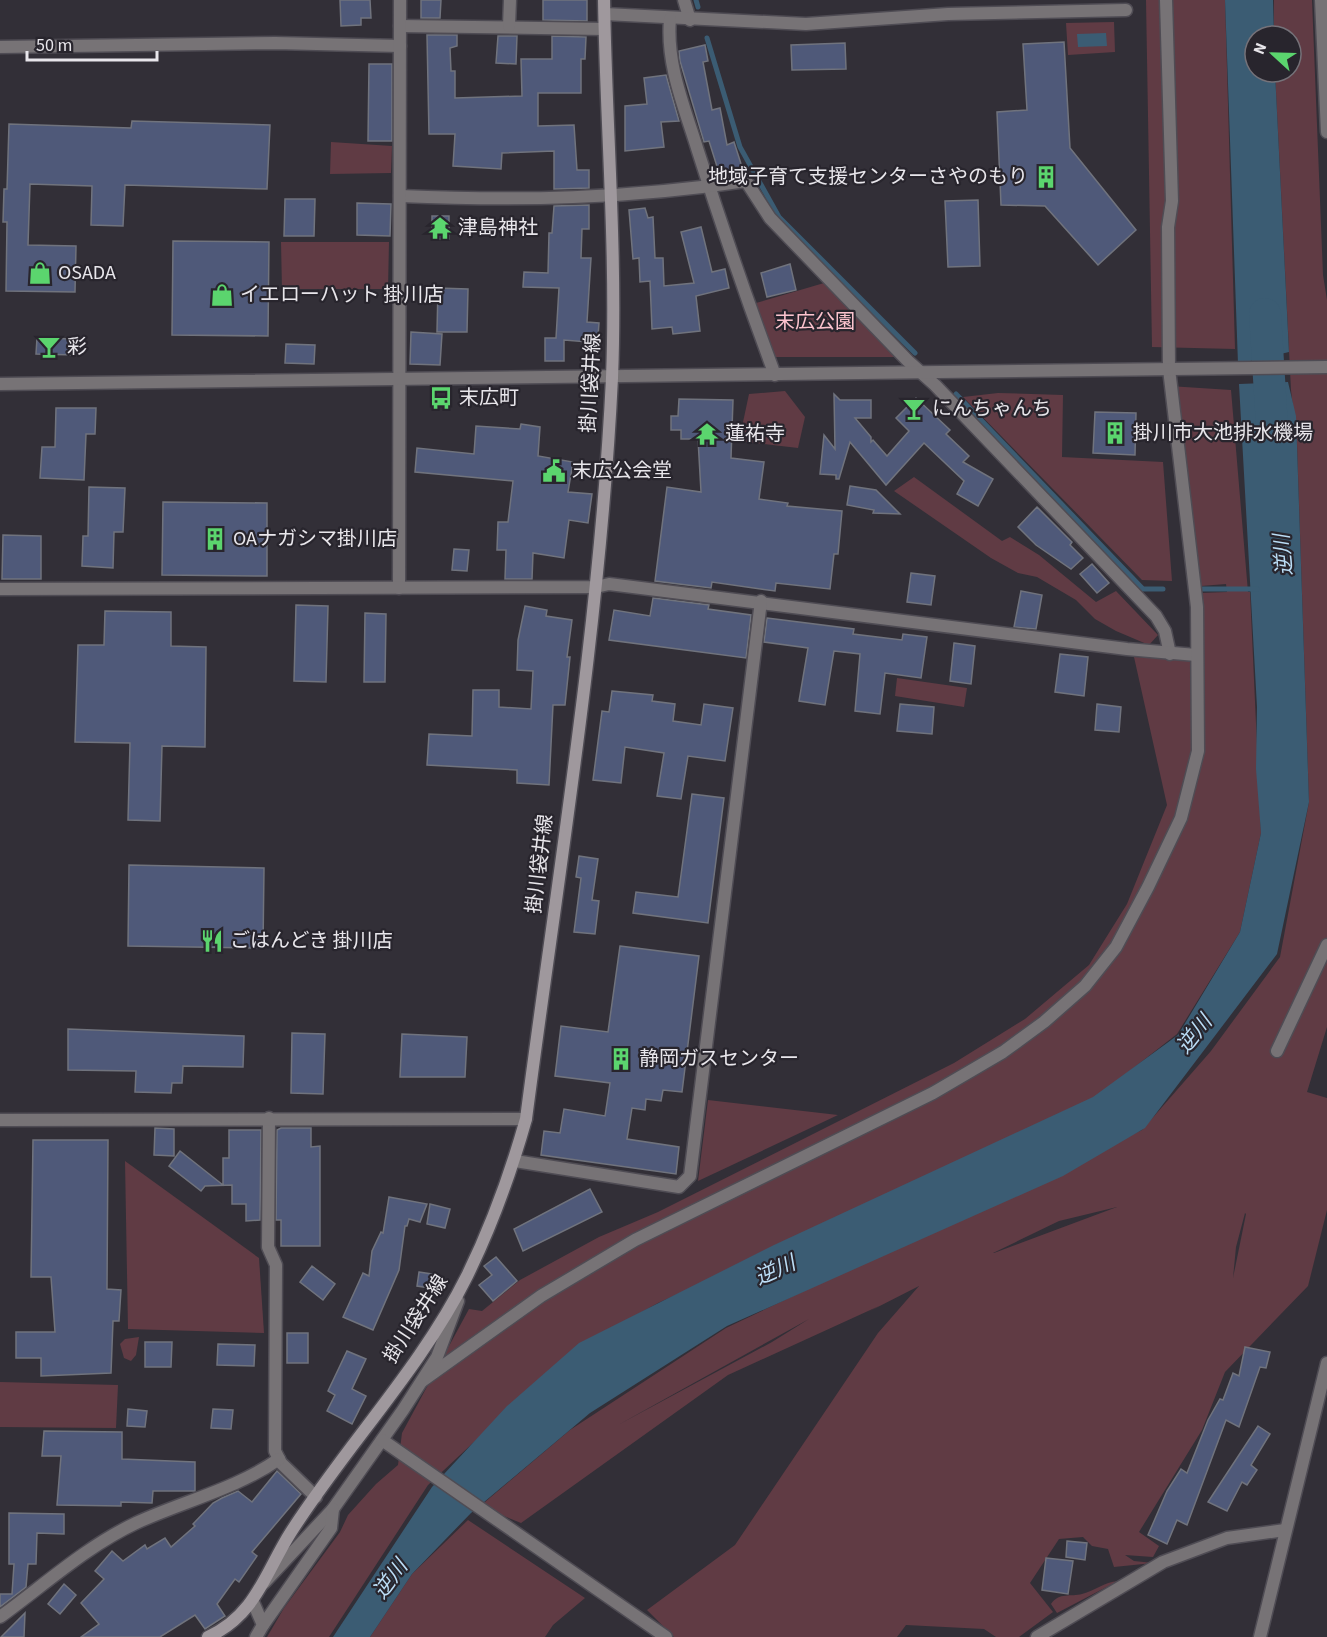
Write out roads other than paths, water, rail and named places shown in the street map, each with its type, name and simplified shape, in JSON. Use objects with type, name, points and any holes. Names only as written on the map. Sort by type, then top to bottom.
[{"type":"main road","name":"掛川袋井線","points":[[208,1637],[236,1620],[253,1602],[291,1532],[411,1365],[466,1277],[514,1161],[526,1119],[596,587],[612,377],[614,243],[604,0]]},
{"type":"street","points":[[399,588],[400,0]]},
{"type":"street","points":[[509,26],[510,0]]},
{"type":"street","points":[[684,0],[690,20]]},
{"type":"street","points":[[422,1381],[541,1296],[635,1240],[933,1093],[1003,1052],[1044,1022],[1085,986],[1116,947],[1181,818],[1198,751],[1197,607],[1169,369],[1168,227],[1172,201],[1166,0]]},
{"type":"street","points":[[1321,0],[1327,132]]},
{"type":"street","points":[[604,14],[806,24],[948,14],[1126,10]]},
{"type":"street","points":[[670,19],[668,34],[673,73],[708,187],[775,375]]},
{"type":"street","points":[[400,26],[604,29]]},
{"type":"street","points":[[0,47],[275,44],[400,46]]},
{"type":"street","points":[[400,196],[507,200],[611,196],[746,181],[770,218],[1156,616],[1165,631],[1170,654]]},
{"type":"street","points":[[0,384],[1327,367]]},
{"type":"street","points":[[0,589],[596,587],[609,584],[760,601],[1170,654],[1196,655]]},
{"type":"street","points":[[514,1161],[679,1187],[690,1176],[760,601]]},
{"type":"street","points":[[1277,1051],[1327,945]]},
{"type":"street","points":[[269,1118],[268,1247],[276,1266],[274,1451],[316,1497]]},
{"type":"street","points":[[0,1120],[526,1119]]},
{"type":"street","points":[[261,1587],[333,1509],[422,1381],[437,1358],[466,1277]]},
{"type":"street","points":[[1260,1637],[1327,1363]]},
{"type":"street","points":[[382,1440],[666,1637]]},
{"type":"street","points":[[0,1617],[97,1545],[135,1524],[257,1473],[279,1459]]},
{"type":"street","points":[[256,1637],[331,1528],[333,1509]]},
{"type":"street","points":[[1037,1637],[1163,1562],[1227,1538],[1285,1530]]},
{"type":"street","points":[[253,1602],[263,1625]]},
{"type":"water","points":[[1225,0],[1273,0],[1274,24],[1243,24],[1243,84],[1276,84],[1289,352],[1238,364]]},
{"type":"water","points":[[1106,33],[1107,46],[1078,47],[1077,34]]},
{"type":"water","points":[[1288,382],[1296,416],[1309,802],[1277,954],[1145,1128],[1063,1176],[727,1326],[590,1413],[471,1513],[412,1574],[370,1637],[333,1637],[432,1487],[507,1406],[579,1343],[774,1245],[1093,1097],[1178,1035],[1240,932],[1261,833],[1256,769],[1257,707],[1239,384]]},
{"type":"waterway","points":[[696,0],[698,7]]},
{"type":"waterway","points":[[707,38],[740,147],[779,217],[915,353]]},
{"type":"waterway","name":"逆川","points":[[1265,314],[1272,426]]},
{"type":"waterway","points":[[956,394],[1143,589],[1163,589]]},
{"type":"waterway","points":[[1202,589],[1257,589]]},
{"type":"place","name":"地域子育て支援センターさやのもり","points":[[1046,177]]},
{"type":"place","name":"津島神社","points":[[440,228]]},
{"type":"place","name":"OSADA","points":[[40,273]]},
{"type":"place","name":"イエローハット 掛川店","points":[[222,295]]},
{"type":"place","name":"彩","points":[[49,347]]},
{"type":"place","name":"末広町","points":[[441,398]]},
{"type":"place","name":"にんちゃんち","points":[[914,409]]},
{"type":"place","name":"掛川市大池排水機場","points":[[1115,433]]},
{"type":"place","name":"蓮祐寺","points":[[707,434]]},
{"type":"place","name":"末広公会堂","points":[[554,471]]},
{"type":"place","name":"OAナガシマ掛川店","points":[[215,539]]},
{"type":"place","name":"ごはんどき 掛川店","points":[[212,941]]},
{"type":"place","name":"静岡ガスセンター","points":[[621,1059]]},
{"type":"park label","name":"末広公園","points":[[815,322]]}]
